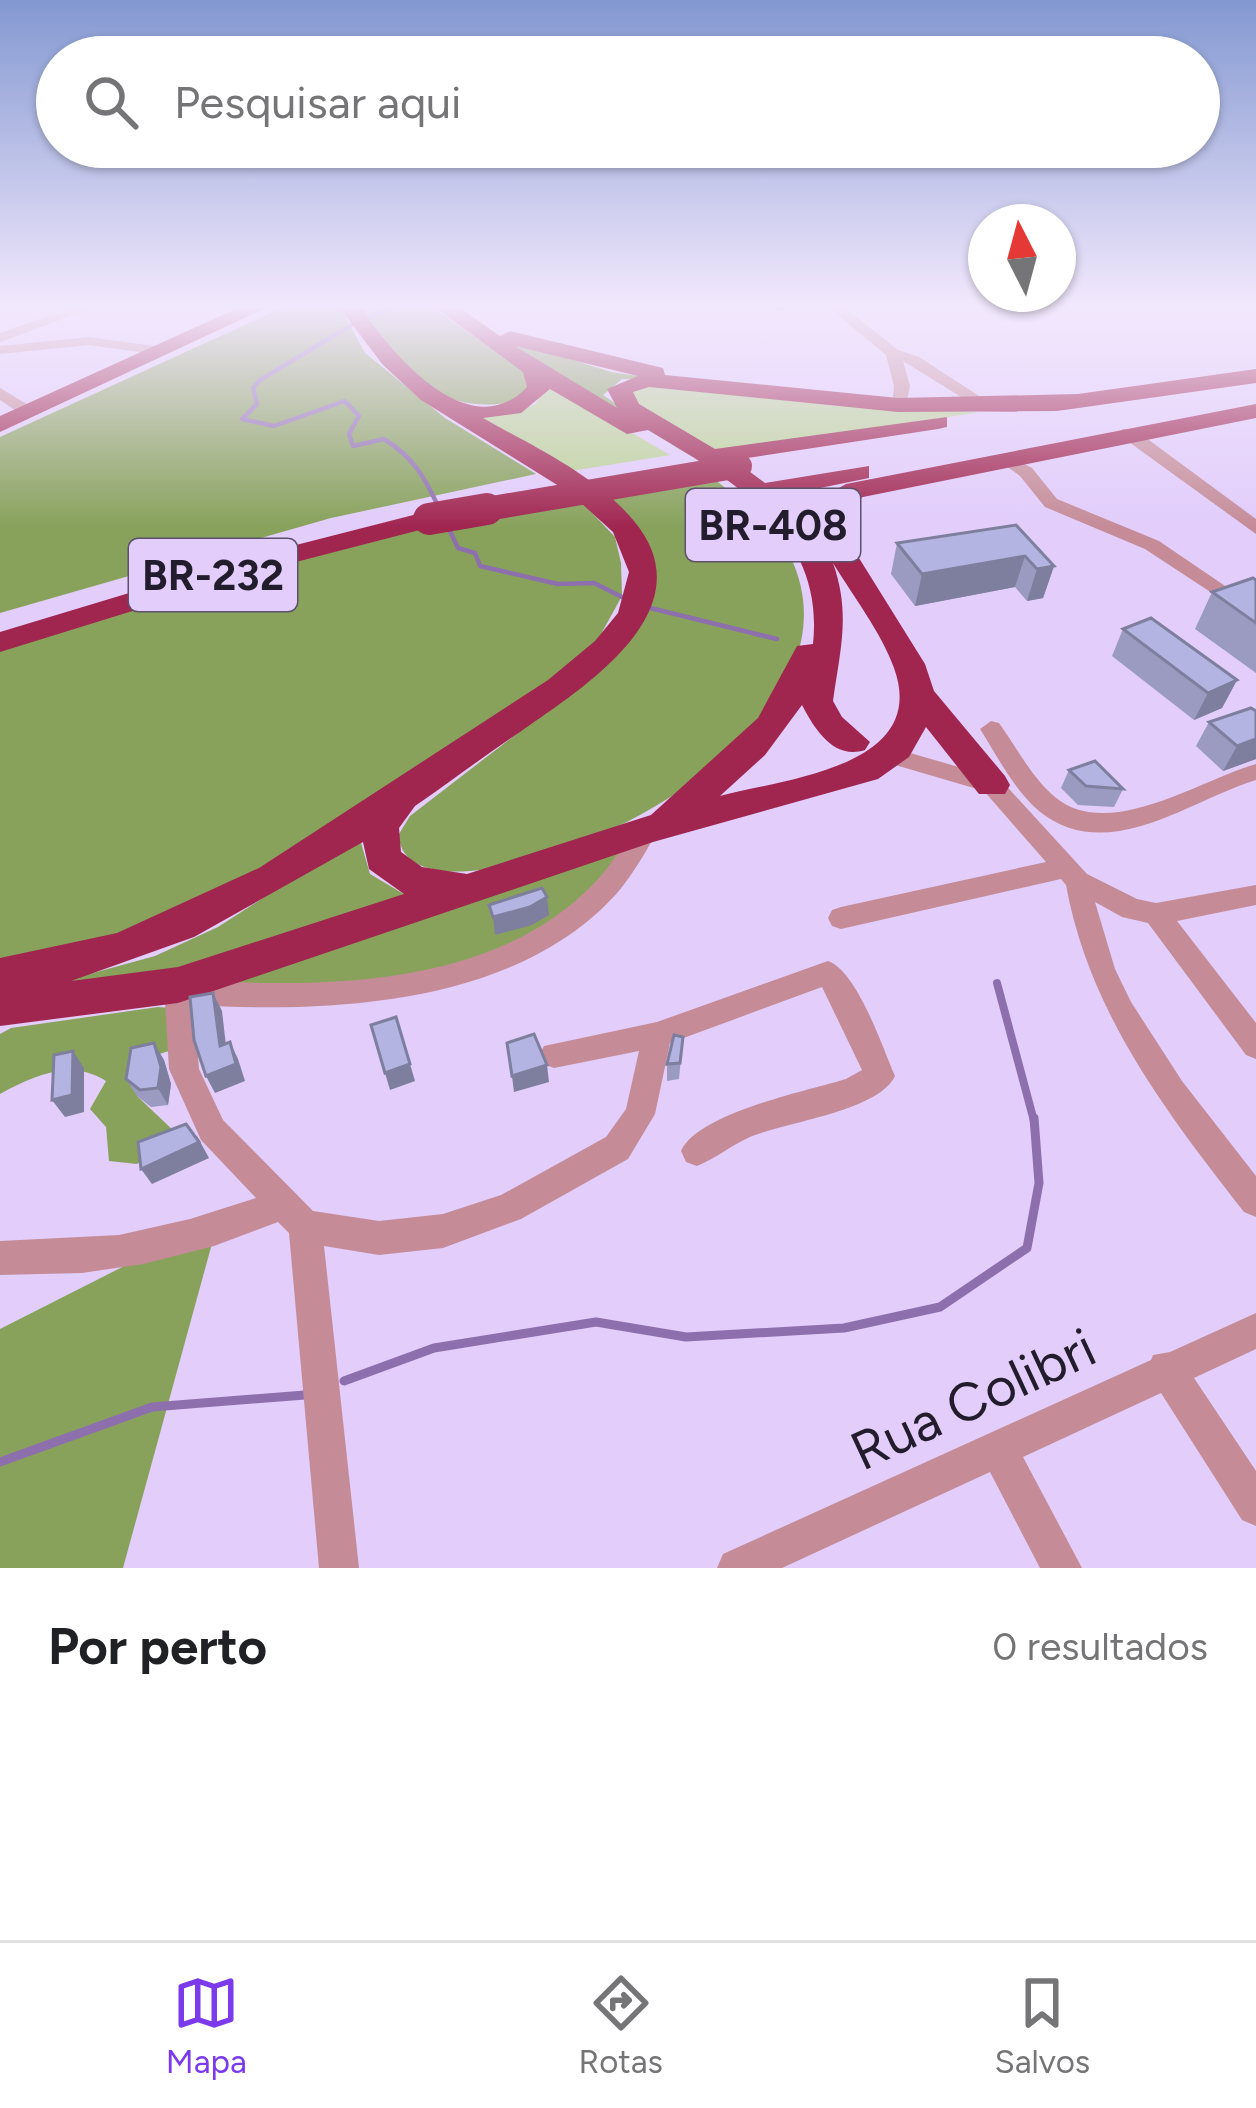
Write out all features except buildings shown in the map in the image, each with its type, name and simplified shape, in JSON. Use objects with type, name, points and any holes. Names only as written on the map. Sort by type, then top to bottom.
[{"type":"highway","points":[[0,425],[98,380]]},
{"type":"highway","name":"BR-408","points":[[0,976],[61,968],[153,936],[258,884],[413,790],[565,684],[620,633],[645,585],[636,545],[594,501],[439,403],[415,380]]},
{"type":"highway","points":[[439,403],[465,410],[514,408],[537,393],[535,380]]},
{"type":"highway","name":"BR-408","points":[[0,1008],[179,988],[651,829],[752,748],[791,698],[812,639],[806,580],[789,545],[764,515],[721,479],[552,380]]},
{"type":"highway","points":[[647,380],[625,385],[617,394],[629,408],[763,491],[820,562],[830,604],[830,638],[816,701],[830,724],[853,742]]},
{"type":"highway","points":[[650,380],[898,405],[1080,400]]},
{"type":"highway","points":[[699,380],[741,388]]},
{"type":"highway","name":"BR-232","points":[[0,622],[162,570],[426,513],[1080,400],[1225,380]]},
{"type":"highway","name":"BR-232","points":[[732,460],[1256,388]]},
{"type":"highway","points":[[763,491],[1256,401]]},
{"type":"highway","points":[[992,785],[917,694],[910,664],[850,572],[826,510],[830,501],[855,490],[1256,411]]},
{"type":"highway","name":"BR-232","points":[[0,642],[426,513]]},
{"type":"highway","points":[[651,829],[865,770],[893,757],[905,744],[917,694]]},
{"type":"highway","points":[[791,698],[805,718],[893,757]]},
{"type":"highway","points":[[413,790],[388,810],[380,826],[383,859],[396,873],[436,886],[494,879]]},
{"type":"street","points":[[898,405],[900,380]]},
{"type":"street","points":[[947,380],[985,404]]},
{"type":"street","points":[[0,393],[24,409]]},
{"type":"street","points":[[1128,433],[1256,528]]},
{"type":"street","points":[[1006,459],[1026,472],[1051,503],[1152,545],[1256,616]]},
{"type":"street","points":[[991,729],[1048,804],[1094,827],[1126,821],[1209,785],[1256,772]]},
{"type":"street","points":[[893,757],[992,785],[1071,874],[1131,909],[1156,914],[1256,895]]},
{"type":"street","points":[[339,1568],[294,1215],[212,1130],[184,1069],[179,988],[332,993],[388,988],[482,967],[534,942],[597,897],[622,873],[651,829]]},
{"type":"street","points":[[841,918],[1071,874]]},
{"type":"street","points":[[1071,874],[1084,926],[1173,1096],[1256,1201]]},
{"type":"street","points":[[1156,914],[1256,1046]]},
{"type":"street","points":[[554,1055],[657,1035],[828,973],[842,991],[880,1076],[854,1091],[740,1126],[697,1151]]},
{"type":"street","points":[[0,1258],[90,1256],[294,1215],[379,1238],[443,1231],[508,1208],[617,1148],[633,1130],[657,1035]]},
{"type":"street","name":"Rua Colibri","points":[[736,1568],[1166,1368],[1256,1331]]},
{"type":"street","points":[[1166,1368],[1256,1507]]},
{"type":"street","points":[[998,1448],[1062,1568]]},
{"type":"green space","points":[[124,380],[398,380],[445,418],[536,474],[331,518],[0,613],[0,437]]},
{"type":"green space","points":[[420,380],[532,380],[520,401],[489,404],[464,402]]},
{"type":"green space","points":[[569,380],[621,380],[603,395],[687,454]]},
{"type":"green space","points":[[545,382],[670,455],[559,473],[461,413],[517,412],[536,404]]},
{"type":"green space","points":[[653,385],[836,406],[980,412],[715,455],[632,407],[626,390]]},
{"type":"green space","points":[[713,478],[766,523],[790,556],[802,633],[772,705],[711,768],[633,819],[550,854],[474,871],[420,865],[399,834],[410,816],[567,695],[648,601],[599,496]]},
{"type":"green space","points":[[579,499],[615,537],[621,563],[622,596],[596,643],[544,684],[220,899],[103,946],[0,967],[0,650],[370,539]]},
{"type":"green space","points":[[359,836],[370,874],[407,896],[163,977],[2,998],[155,956],[218,927]]},
{"type":"green space","points":[[636,844],[575,909],[509,950],[424,981],[200,987]]},
{"type":"green space","points":[[171,1008],[169,1051],[143,1059],[137,1096],[177,1134],[137,1164],[109,1161],[106,1127],[90,1109],[106,1081],[93,1074],[53,1072],[0,1094],[0,1034],[11,1028]]},
{"type":"green space","points":[[219,1218],[123,1568],[0,1568],[0,1329]]},
{"type":"waterway","points":[[260,380],[253,388],[257,404],[242,419],[274,426],[345,401],[359,416],[349,434],[353,446],[384,439],[394,446],[417,468],[438,506]]},
{"type":"waterway","points":[[449,529],[458,548],[475,553],[480,566],[558,584],[594,583],[630,601]]},
{"type":"waterway","points":[[642,606],[777,639]]},
{"type":"waterway","points":[[997,983],[1034,1121]]},
{"type":"waterway","points":[[344,1381],[434,1348],[596,1322],[686,1337],[844,1328],[940,1307],[1027,1248],[1039,1183],[1034,1118]]},
{"type":"waterway","points":[[0,1462],[152,1407],[305,1395]]}]
